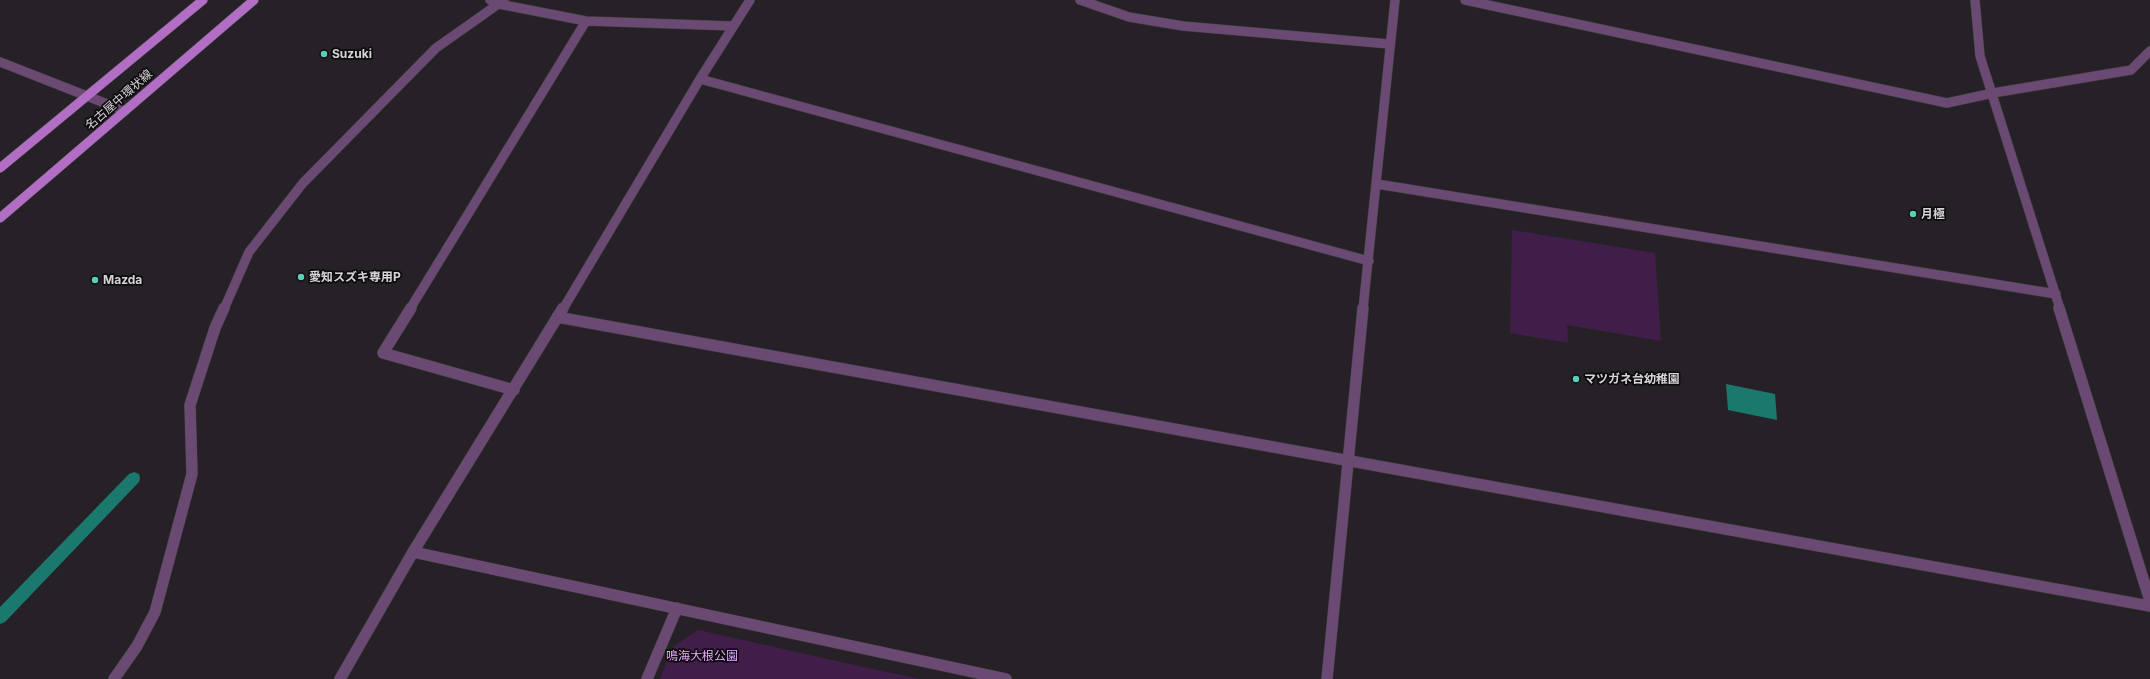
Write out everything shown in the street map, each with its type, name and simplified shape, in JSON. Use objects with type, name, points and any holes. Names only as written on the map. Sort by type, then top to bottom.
[{"type":"main road","name":"名古屋中環状線","points":[[0,168],[203,0]]},
{"type":"main road","name":"名古屋中環状線","points":[[0,218],[254,0]]},
{"type":"street","points":[[340,679],[413,552],[514,390],[700,79],[750,0]]},
{"type":"street","points":[[1080,0],[1129,17],[1183,26],[1389,44]]},
{"type":"street","points":[[1327,679],[1389,44],[1395,0]]},
{"type":"street","points":[[1465,0],[1947,103],[1993,93],[2131,70],[2150,51]]},
{"type":"street","points":[[1975,0],[1980,56],[2056,294],[2150,601]]},
{"type":"street","points":[[114,679],[137,646],[155,612],[192,474],[190,405],[215,328],[249,252],[303,183],[436,48],[497,1],[586,21],[733,26]]},
{"type":"street","points":[[514,390],[383,353],[586,21]]},
{"type":"street","points":[[0,62],[125,110]]},
{"type":"street","points":[[700,79],[1369,261]]},
{"type":"street","points":[[1376,184],[2056,294]]},
{"type":"street","points":[[557,317],[1348,459],[2150,606]]},
{"type":"street","points":[[413,552],[1006,679]]},
{"type":"street","points":[[647,679],[677,608]]},
{"type":"green space","points":[[1512,230],[1655,253],[1661,341],[1567,325],[1568,343],[1510,333]]},
{"type":"green space","name":"鳴海大根公園","points":[[698,630],[920,679],[660,679],[674,646]]},
{"type":"shaded area","points":[[1726,384],[1775,394],[1777,420],[1728,410]]},
{"type":"waterway","points":[[0,617],[134,478]]},
{"type":"place","name":"Suzuki","points":[[324,54]]},
{"type":"place","name":"月極","points":[[1913,214]]},
{"type":"place","name":"愛知スズキ専用P","points":[[301,277]]},
{"type":"place","name":"Mazda","points":[[95,280]]},
{"type":"place","name":"マツガネ台幼稚園","points":[[1576,379]]}]
